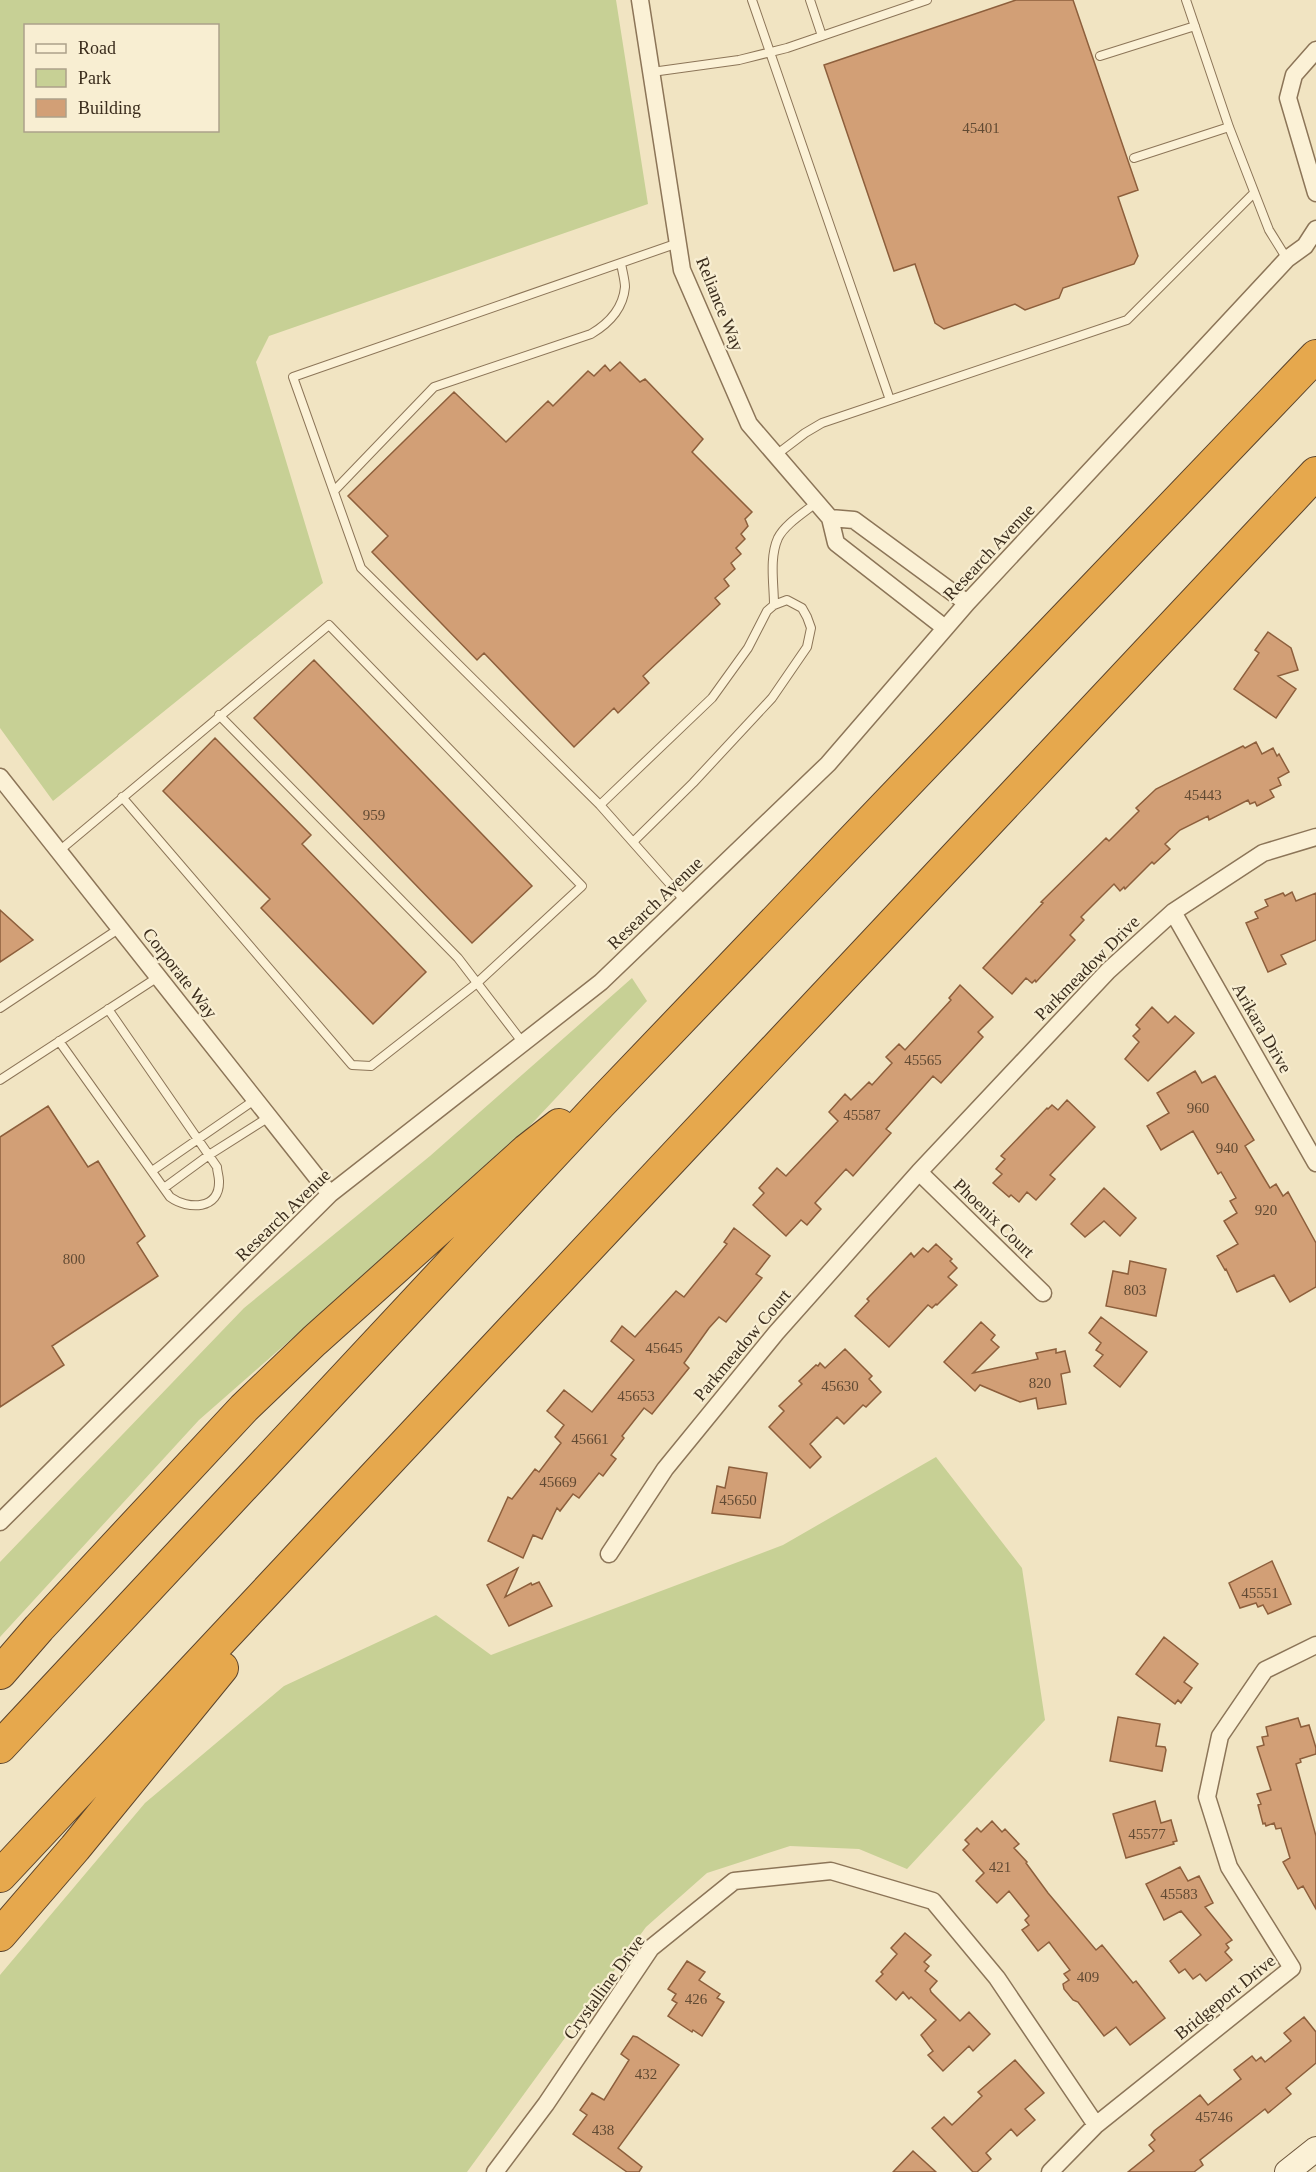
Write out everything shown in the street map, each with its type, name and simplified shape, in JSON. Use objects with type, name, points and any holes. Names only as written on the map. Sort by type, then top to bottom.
[{"type":"highway","points":[[0,1747],[600,1104],[1316,356]]},
{"type":"highway","points":[[0,1876],[875,939],[1316,472]]},
{"type":"highway","points":[[0,1673],[244,1408],[314,1341],[527,1150],[559,1125],[600,1104]]},
{"type":"highway","points":[[2,1933],[75,1848],[389,1462]]},
{"type":"highway","points":[[0,1666],[39,1628]]},
{"type":"main road","points":[[1287,2172],[1316,2149]]},
{"type":"street","name":"Reliance Way","points":[[640,0],[682,270],[749,424],[830,518],[836,543],[945,628]]},
{"type":"street","points":[[1316,50],[1294,75],[1288,98],[1316,193]]},
{"type":"street","name":"Research Avenue","points":[[0,1522],[330,1194],[601,982],[828,764],[967,603],[1287,259],[1305,246],[1316,229]]},
{"type":"street","points":[[830,518],[854,520],[967,603]]},
{"type":"street","name":"Corporate Way","points":[[0,777],[330,1194]]},
{"type":"street","name":"Parkmeadow Drive","points":[[919,1172],[1108,971],[1173,912],[1263,853],[1316,837]]},
{"type":"street","name":"Arikara Drive","points":[[1173,912],[1316,1163]]},
{"type":"street","name":"Phoenix Court","points":[[919,1172],[1043,1293]]},
{"type":"street","name":"Parkmeadow Court","points":[[609,1554],[672,1460],[776,1333],[919,1172]]},
{"type":"street","name":"Bridgeport Drive","points":[[1050,2172],[1096,2125],[1292,1968],[1229,1867],[1207,1797],[1220,1736],[1265,1670],[1316,1645]]},
{"type":"street","name":"Crystalline Drive","points":[[495,2172],[546,2104],[651,1948],[734,1881],[831,1870],[933,1901],[997,1978],[1096,2125]]},
{"type":"lane","points":[[752,0],[890,400]]},
{"type":"lane","points":[[810,0],[822,36]]},
{"type":"lane","points":[[652,72],[740,60],[822,36],[927,0]]},
{"type":"lane","points":[[1186,0],[1228,127],[1269,230],[1287,259]]},
{"type":"lane","points":[[1100,56],[1195,26]]},
{"type":"lane","points":[[1134,158],[1228,127]]},
{"type":"lane","points":[[776,455],[822,423],[1127,320],[1254,193]]},
{"type":"lane","points":[[678,243],[293,377],[361,568],[600,805],[685,902]]},
{"type":"lane","points":[[334,491],[434,387],[591,334],[606,326],[618,309],[625,288],[621,262]]},
{"type":"lane","points":[[774,605],[774,549],[779,537],[817,502]]},
{"type":"lane","points":[[600,805],[712,698],[748,648],[767,611],[774,605],[787,600],[802,608],[811,628],[807,647],[772,698],[693,783],[633,842]]},
{"type":"lane","points":[[58,851],[219,715],[329,625],[582,886],[477,983],[371,1066],[352,1065],[122,797]]},
{"type":"lane","points":[[219,715],[458,958],[523,1042]]},
{"type":"lane","points":[[0,1008],[120,928]]},
{"type":"lane","points":[[0,1080],[158,976]]},
{"type":"lane","points":[[59,1041],[170,1197],[179,1204],[197,1207],[213,1200],[218,1191],[217,1167],[108,1010]]},
{"type":"lane","points":[[152,1171],[256,1099]]},
{"type":"lane","points":[[164,1188],[209,1155],[270,1117]]},
{"type":"green space","points":[[0,0],[616,0],[648,204],[269,336],[256,362],[323,583],[53,801],[0,728]]},
{"type":"green space","points":[[632,978],[647,1001],[507,1150],[199,1420],[0,1637],[0,1562],[244,1308],[430,1156]]},
{"type":"green space","points":[[936,1457],[1022,1568],[1045,1720],[907,1869],[859,1849],[790,1846],[707,1873],[646,1927],[467,2172],[0,2172],[0,1975],[145,1803],[284,1686],[436,1615],[491,1655],[783,1545]]},
{"type":"building","points":[[1016,0],[1073,0],[1138,190],[1118,197],[1138,256],[1134,264],[1063,288],[1059,298],[1025,310],[1015,304],[944,329],[935,323],[915,264],[894,271],[824,65]]},
{"type":"building","points":[[620,362],[640,382],[645,379],[703,439],[692,452],[752,512],[745,519],[748,526],[741,534],[745,539],[736,548],[741,554],[731,563],[735,569],[724,579],[729,586],[715,598],[720,604],[643,676],[649,683],[618,713],[614,708],[574,747],[484,653],[477,660],[372,552],[388,536],[348,496],[454,392],[506,442],[548,401],[553,406],[588,371],[594,376],[605,365],[610,371]]},
{"type":"building","points":[[1268,632],[1291,648],[1298,670],[1278,676],[1296,689],[1276,718],[1234,689],[1259,653],[1255,650]]},
{"type":"building","points":[[314,660],[532,886],[472,943],[254,718]]},
{"type":"building","points":[[215,738],[311,835],[302,844],[426,972],[373,1024],[261,908],[270,899],[163,791]]},
{"type":"building","points":[[1256,742],[1262,754],[1273,748],[1289,772],[1278,778],[1281,785],[1270,790],[1274,797],[1257,806],[1255,802],[1250,804],[1248,800],[1209,820],[1208,816],[1180,830],[1165,844],[1170,849],[1154,864],[1152,862],[1125,889],[1124,887],[1120,891],[1114,884],[1081,917],[1084,920],[1070,935],[1075,940],[1036,982],[1035,980],[1032,983],[1026,978],[1012,994],[983,968],[1043,903],[1041,902],[1106,838],[1109,841],[1139,811],[1136,808],[1156,789],[1243,746],[1245,748]]},
{"type":"building","points":[[1292,892],[1296,901],[1316,893],[1316,940],[1281,955],[1286,964],[1268,972],[1246,923],[1258,918],[1255,912],[1268,906],[1265,900],[1283,893],[1285,896]]},
{"type":"building","points":[[0,910],[33,940],[0,962]]},
{"type":"building","points":[[960,985],[993,1017],[978,1032],[983,1037],[941,1083],[933,1076],[886,1129],[891,1133],[853,1176],[846,1169],[815,1203],[821,1209],[807,1225],[801,1220],[786,1236],[753,1205],[764,1193],[759,1188],[777,1168],[786,1176],[838,1121],[829,1112],[845,1094],[851,1100],[869,1082],[872,1085],[892,1063],[886,1057],[899,1044],[905,1050],[951,1000],[949,998]]},
{"type":"building","points":[[1152,1007],[1168,1023],[1175,1016],[1194,1033],[1148,1081],[1125,1059],[1139,1042],[1133,1036],[1140,1029],[1136,1025]]},
{"type":"building","points":[[1195,1071],[1202,1083],[1215,1076],[1254,1140],[1245,1146],[1270,1188],[1276,1184],[1283,1196],[1288,1192],[1316,1243],[1316,1287],[1290,1302],[1274,1275],[1237,1292],[1217,1256],[1238,1244],[1224,1221],[1237,1213],[1230,1201],[1236,1198],[1221,1172],[1218,1174],[1193,1131],[1161,1150],[1147,1126],[1169,1113],[1157,1093]]},
{"type":"building","points":[[1067,1100],[1095,1127],[1050,1175],[1055,1179],[1036,1200],[1027,1192],[1019,1202],[1011,1195],[1009,1197],[993,1183],[1002,1174],[996,1169],[1005,1159],[1001,1156],[1047,1108],[1052,1105],[1058,1110]]},
{"type":"building","points":[[48,1106],[88,1167],[98,1161],[145,1236],[137,1243],[158,1276],[52,1346],[64,1365],[0,1407],[0,1137]]},
{"type":"building","points":[[1104,1188],[1136,1218],[1120,1236],[1104,1221],[1085,1237],[1071,1224]]},
{"type":"building","points":[[734,1228],[770,1256],[756,1274],[762,1278],[726,1322],[719,1317],[709,1328],[684,1363],[689,1368],[652,1414],[644,1408],[622,1436],[624,1438],[611,1455],[616,1459],[603,1476],[599,1473],[579,1498],[573,1494],[560,1511],[557,1508],[542,1539],[533,1535],[523,1558],[488,1541],[508,1497],[512,1499],[535,1469],[539,1472],[561,1443],[555,1437],[564,1425],[547,1411],[564,1390],[592,1412],[634,1360],[611,1341],[622,1326],[635,1337],[676,1291],[684,1297],[727,1244],[724,1242]]},
{"type":"building","points":[[936,1244],[952,1259],[950,1261],[957,1268],[948,1277],[957,1285],[937,1305],[932,1308],[928,1305],[889,1347],[855,1316],[869,1301],[867,1299],[911,1253],[914,1257],[923,1248],[928,1252]]},
{"type":"building","points":[[1130,1261],[1166,1269],[1156,1316],[1106,1306],[1113,1271],[1128,1274]]},
{"type":"building","points":[[1101,1317],[1147,1352],[1120,1387],[1094,1366],[1103,1355],[1096,1350],[1101,1343],[1089,1333]]},
{"type":"building","points":[[981,1322],[995,1335],[991,1340],[999,1347],[973,1373],[1038,1359],[1036,1353],[1056,1349],[1056,1353],[1065,1351],[1070,1372],[1061,1374],[1066,1404],[1038,1409],[1036,1398],[1020,1402],[980,1385],[975,1391],[944,1362]]},
{"type":"building","points":[[845,1349],[872,1376],[869,1379],[881,1392],[866,1407],[863,1405],[844,1424],[837,1417],[810,1444],[821,1457],[810,1468],[769,1427],[784,1411],[779,1406],[802,1384],[799,1381],[820,1363],[825,1368]]},
{"type":"building","points":[[729,1467],[767,1473],[760,1518],[712,1513],[717,1486],[725,1488]]},
{"type":"building","points":[[1272,1561],[1291,1604],[1268,1614],[1263,1605],[1258,1607],[1256,1603],[1240,1608],[1229,1583]]},
{"type":"building","points":[[518,1568],[505,1597],[531,1583],[532,1585],[539,1582],[552,1606],[509,1626],[487,1585]]},
{"type":"building","points":[[1164,1637],[1198,1664],[1184,1682],[1192,1688],[1181,1703],[1178,1700],[1175,1704],[1136,1674]]},
{"type":"building","points":[[1118,1717],[1160,1724],[1156,1746],[1165,1747],[1166,1750],[1162,1771],[1110,1761]]},
{"type":"building","points":[[1298,1718],[1301,1727],[1309,1725],[1316,1748],[1316,1754],[1300,1759],[1301,1762],[1296,1764],[1316,1836],[1316,1909],[1303,1886],[1298,1889],[1283,1862],[1290,1858],[1281,1828],[1276,1829],[1274,1823],[1266,1826],[1265,1823],[1263,1824],[1258,1805],[1261,1804],[1257,1794],[1271,1790],[1257,1747],[1264,1745],[1262,1737],[1268,1736],[1266,1727]]},
{"type":"building","points":[[1155,1801],[1161,1823],[1171,1820],[1177,1841],[1173,1842],[1174,1844],[1126,1858],[1113,1814]]},
{"type":"building","points":[[992,1821],[1002,1832],[1005,1829],[1019,1844],[1014,1848],[1096,1950],[1102,1945],[1133,1983],[1136,1981],[1165,2018],[1130,2045],[1116,2027],[1104,2036],[1078,2002],[1073,2000],[1064,1989],[1063,1984],[1069,1980],[1064,1974],[1070,1970],[1049,1942],[1038,1951],[1022,1930],[1029,1925],[1025,1920],[1029,1916],[1009,1891],[997,1903],[976,1881],[984,1873],[963,1850],[969,1844],[965,1840],[977,1828],[981,1832]]},
{"type":"building","points":[[1180,1867],[1188,1881],[1199,1876],[1213,1903],[1205,1907],[1232,1940],[1226,1944],[1229,1948],[1225,1952],[1232,1960],[1206,1981],[1200,1974],[1193,1979],[1185,1969],[1179,1973],[1170,1961],[1201,1935],[1181,1911],[1164,1920],[1146,1884]]},
{"type":"building","points":[[905,1933],[931,1955],[924,1962],[929,1966],[925,1971],[937,1981],[930,1989],[931,1992],[960,2021],[969,2012],[990,2034],[973,2051],[969,2046],[943,2071],[928,2055],[933,2051],[921,2035],[936,2020],[911,1997],[909,1999],[903,1992],[896,2000],[876,1981],[897,1954],[891,1948]]},
{"type":"building","points":[[687,1961],[705,1972],[699,1980],[720,1994],[717,1998],[724,2002],[702,2036],[668,2016],[677,2003],[672,2000],[676,1994],[668,1989]]},
{"type":"building","points":[[1304,2017],[1316,2032],[1316,2063],[1286,2088],[1291,2094],[1268,2113],[1265,2109],[1200,2160],[1203,2165],[1194,2172],[1128,2172],[1154,2151],[1149,2145],[1155,2140],[1151,2135],[1154,2131],[1200,2095],[1208,2105],[1241,2079],[1234,2070],[1252,2056],[1256,2061],[1261,2057],[1265,2062],[1291,2041],[1284,2033]]},
{"type":"building","points":[[633,2036],[679,2065],[618,2148],[642,2167],[639,2172],[627,2172],[573,2134],[587,2115],[580,2110],[592,2093],[604,2100],[629,2060],[621,2054]]},
{"type":"building","points":[[1015,2060],[1044,2093],[1025,2109],[1035,2120],[1017,2136],[1011,2129],[986,2153],[991,2159],[977,2172],[973,2172],[932,2128],[944,2117],[952,2125],[982,2096],[978,2092]]},
{"type":"building","points":[[913,2151],[936,2172],[893,2172]]}]
